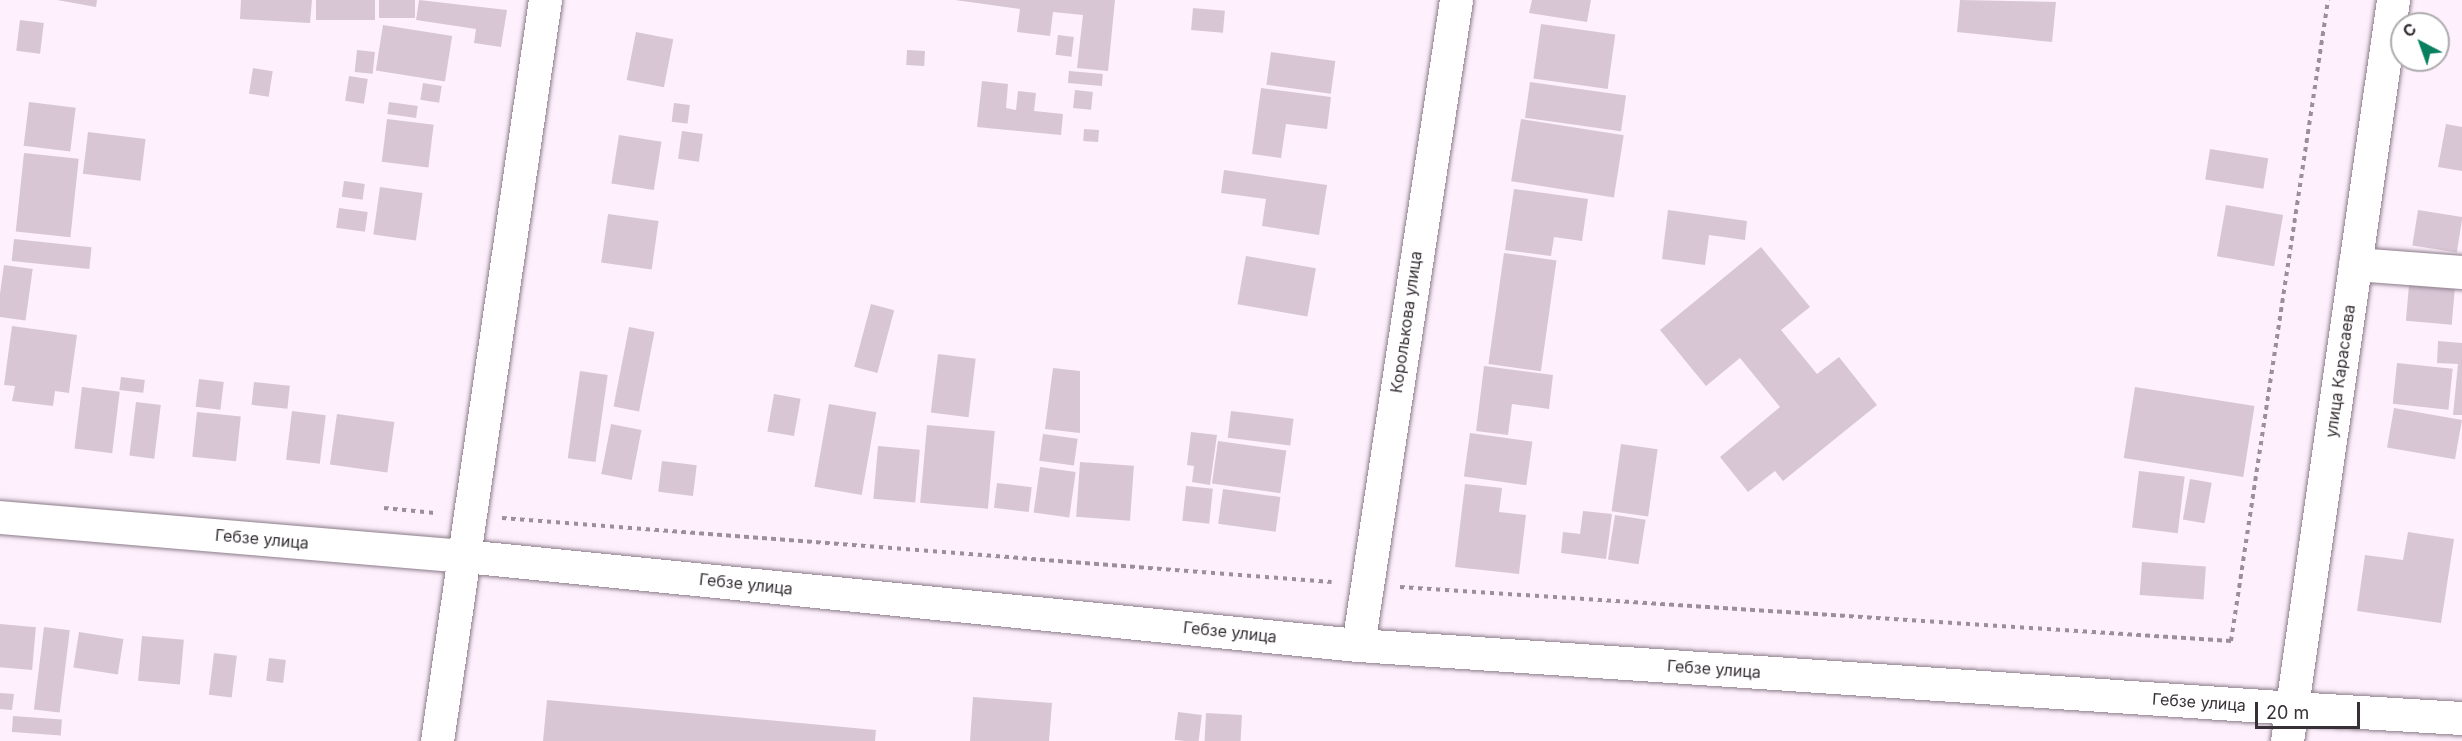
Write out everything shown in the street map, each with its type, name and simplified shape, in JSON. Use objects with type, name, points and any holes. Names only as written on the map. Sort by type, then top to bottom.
[{"type":"main road","points":[[438,741],[545,0]]},
{"type":"main road","name":"Королькова улица","points":[[1358,645],[1456,0]]},
{"type":"main road","name":"улица Карасаева","points":[[2288,741],[2392,0]]},
{"type":"main road","points":[[2355,264],[2462,272]]},
{"type":"main road","name":"Гебзе улица","points":[[0,517],[464,556],[1358,645],[2462,718]]},
{"type":"path","points":[[384,508],[1368,585],[2231,641],[2328,0]]},
{"type":"building","points":[[57,0],[97,0],[96,7]]},
{"type":"building","points":[[241,0],[312,0],[310,23],[240,19]]},
{"type":"building","points":[[316,0],[375,0],[375,20],[316,20]]},
{"type":"building","points":[[379,0],[415,0],[415,18],[379,18]]},
{"type":"building","points":[[419,0],[507,10],[501,47],[474,43],[476,29],[416,20]]},
{"type":"building","points":[[955,0],[1115,0],[1108,71],[1077,68],[1083,15],[1053,12],[1050,36],[1017,32],[1020,9]]},
{"type":"building","points":[[1532,0],[1591,0],[1587,22],[1529,13]]},
{"type":"building","points":[[1960,0],[2056,2],[2052,42],[1957,32]]},
{"type":"building","points":[[1193,8],[1225,11],[1223,33],[1191,30]]},
{"type":"building","points":[[20,20],[44,23],[40,54],[16,51]]},
{"type":"building","points":[[1541,24],[1615,34],[1608,89],[1533,78]]},
{"type":"building","points":[[383,25],[452,36],[445,81],[376,70]]},
{"type":"building","points":[[636,32],[673,39],[664,87],[627,80]]},
{"type":"building","points":[[1058,35],[1074,37],[1071,57],[1056,55]]},
{"type":"building","points":[[357,50],[375,52],[373,74],[355,72]]},
{"type":"building","points":[[907,50],[925,51],[924,66],[906,65]]},
{"type":"building","points":[[1271,52],[1335,61],[1331,94],[1266,85]]},
{"type":"building","points":[[253,68],[273,71],[269,97],[249,94]]},
{"type":"building","points":[[1069,71],[1103,74],[1102,86],[1068,83]]},
{"type":"building","points":[[349,76],[368,79],[364,104],[345,101]]},
{"type":"building","points":[[982,81],[1008,84],[1006,108],[1016,110],[1018,91],[1036,93],[1034,111],[1063,114],[1061,135],[977,127]]},
{"type":"building","points":[[1530,82],[1626,95],[1621,131],[1525,118]]},
{"type":"building","points":[[423,83],[442,86],[439,103],[420,100]]},
{"type":"building","points":[[1261,88],[1331,97],[1327,129],[1286,124],[1281,158],[1252,154]]},
{"type":"building","points":[[1075,90],[1093,92],[1091,110],[1073,108]]},
{"type":"building","points":[[29,102],[76,108],[70,151],[24,146]]},
{"type":"building","points":[[389,102],[418,106],[416,118],[387,114]]},
{"type":"building","points":[[674,103],[690,105],[688,124],[672,122]]},
{"type":"building","points":[[387,119],[434,125],[428,167],[382,162]]},
{"type":"building","points":[[1521,119],[1624,135],[1614,197],[1511,181]]},
{"type":"building","points":[[2446,124],[2462,127],[2462,171],[2438,167]]},
{"type":"building","points":[[1084,129],[1099,130],[1098,142],[1083,141]]},
{"type":"building","points":[[682,131],[703,134],[699,162],[678,159]]},
{"type":"building","points":[[88,132],[146,139],[140,181],[83,174]]},
{"type":"building","points":[[619,135],[661,142],[654,190],[611,183]]},
{"type":"building","points":[[2210,149],[2268,158],[2263,189],[2205,180]]},
{"type":"building","points":[[24,153],[79,159],[70,237],[16,232]]},
{"type":"building","points":[[1224,170],[1327,185],[1319,235],[1262,226],[1266,199],[1221,193]]},
{"type":"building","points":[[344,181],[365,184],[363,200],[342,197]]},
{"type":"building","points":[[380,187],[423,193],[416,241],[373,235]]},
{"type":"building","points":[[1514,189],[1588,199],[1582,241],[1554,237],[1551,256],[1505,250]]},
{"type":"building","points":[[2226,205],[2283,215],[2274,266],[2217,256]]},
{"type":"building","points":[[339,208],[368,212],[365,232],[336,228]]},
{"type":"building","points":[[1668,210],[1747,221],[1745,240],[1709,235],[1705,265],[1662,259]]},
{"type":"building","points":[[2418,210],[2462,217],[2457,253],[2412,246]]},
{"type":"building","points":[[608,214],[659,221],[652,270],[601,263]]},
{"type":"building","points":[[14,239],[92,247],[89,269],[12,261]]},
{"type":"building","points":[[1761,247],[1810,307],[1781,330],[1817,374],[1839,357],[1877,405],[1783,481],[1775,471],[1748,492],[1720,457],[1780,407],[1740,358],[1706,386],[1660,330]]},
{"type":"building","points":[[1504,253],[1556,260],[1541,371],[1488,364]]},
{"type":"building","points":[[1246,256],[1316,268],[1307,317],[1237,304]]},
{"type":"building","points":[[4,265],[33,269],[25,321],[0,317],[0,293]]},
{"type":"building","points":[[2409,285],[2455,289],[2452,325],[2406,321]]},
{"type":"building","points":[[871,304],[894,310],[877,373],[854,367]]},
{"type":"building","points":[[12,326],[77,335],[69,393],[55,391],[53,406],[12,401],[15,386],[4,385]]},
{"type":"building","points":[[629,327],[655,332],[639,411],[614,407]]},
{"type":"building","points":[[2438,341],[2462,343],[2462,415],[2453,415],[2458,364],[2437,363]]},
{"type":"building","points":[[938,354],[976,359],[969,417],[931,413]]},
{"type":"building","points":[[2397,363],[2453,369],[2448,410],[2393,404]]},
{"type":"building","points":[[1484,366],[1553,375],[1549,409],[1512,404],[1508,435],[1476,431]]},
{"type":"building","points":[[1053,368],[1080,371],[1080,433],[1045,429]]},
{"type":"building","points":[[580,371],[608,375],[595,462],[568,458]]},
{"type":"building","points":[[121,377],[145,380],[143,393],[119,390]]},
{"type":"building","points":[[199,379],[224,382],[220,410],[196,407]]},
{"type":"building","points":[[254,382],[290,386],[287,409],[252,405]]},
{"type":"building","points":[[82,387],[120,392],[112,453],[74,449]]},
{"type":"building","points":[[2135,387],[2255,406],[2243,477],[2124,458]]},
{"type":"building","points":[[774,394],[801,399],[794,436],[767,431]]},
{"type":"building","points":[[136,402],[161,405],[154,459],[129,456]]},
{"type":"building","points":[[829,404],[876,412],[862,495],[814,487]]},
{"type":"building","points":[[2394,408],[2462,420],[2455,459],[2387,447]]},
{"type":"building","points":[[292,411],[326,415],[320,464],[286,460]]},
{"type":"building","points":[[1231,411],[1294,419],[1290,445],[1228,438]]},
{"type":"building","points":[[197,412],[241,417],[236,461],[192,457]]},
{"type":"building","points":[[337,414],[394,422],[387,473],[330,465]]},
{"type":"building","points":[[611,424],[641,430],[632,480],[601,474]]},
{"type":"building","points":[[927,425],[995,431],[988,509],[920,503]]},
{"type":"building","points":[[1191,432],[1217,435],[1210,485],[1192,482],[1194,466],[1187,465]]},
{"type":"building","points":[[1470,433],[1532,442],[1526,485],[1464,477]]},
{"type":"building","points":[[1043,434],[1078,439],[1074,466],[1039,461]]},
{"type":"building","points":[[1218,441],[1286,451],[1280,493],[1212,484]]},
{"type":"building","points":[[1621,444],[1658,449],[1648,516],[1612,511]]},
{"type":"building","points":[[878,446],[920,450],[915,502],[873,499]]},
{"type":"building","points":[[662,461],[697,465],[693,496],[658,492]]},
{"type":"building","points":[[1080,462],[1134,466],[1130,521],[1076,517]]},
{"type":"building","points":[[1040,467],[1076,472],[1069,518],[1034,513]]},
{"type":"building","points":[[2139,471],[2185,477],[2178,533],[2132,528]]},
{"type":"building","points":[[2190,479],[2212,483],[2205,523],[2183,519]]},
{"type":"building","points":[[997,483],[1032,487],[1029,512],[994,508]]},
{"type":"building","points":[[1465,484],[1502,488],[1499,512],[1526,515],[1519,574],[1455,567]]},
{"type":"building","points":[[1186,486],[1213,489],[1209,524],[1182,521]]},
{"type":"building","points":[[1223,489],[1280,497],[1276,532],[1218,524]]},
{"type":"building","points":[[1583,511],[1612,514],[1606,559],[1561,553],[1563,532],[1580,534]]},
{"type":"building","points":[[1615,515],[1646,520],[1639,564],[1608,559]]},
{"type":"building","points":[[2408,532],[2454,539],[2441,623],[2357,611],[2365,555],[2403,560]]},
{"type":"building","points":[[2142,562],[2206,566],[2204,599],[2140,595]]},
{"type":"building","points":[[0,624],[36,627],[32,670],[0,667]]},
{"type":"building","points":[[44,627],[70,630],[60,713],[34,709]]},
{"type":"building","points":[[79,632],[123,639],[118,675],[73,668]]},
{"type":"building","points":[[142,636],[184,640],[180,684],[138,681]]},
{"type":"building","points":[[214,653],[237,656],[232,697],[209,695]]},
{"type":"building","points":[[269,658],[286,660],[283,683],[266,681]]},
{"type":"building","points":[[0,693],[14,694],[12,710],[0,709]]},
{"type":"building","points":[[973,697],[1052,703],[1049,741],[970,741]]},
{"type":"building","points":[[547,700],[876,730],[875,741],[543,741]]},
{"type":"building","points":[[1178,712],[1202,715],[1199,741],[1175,740]]},
{"type":"building","points":[[1206,713],[1242,715],[1241,741],[1205,741]]},
{"type":"building","points":[[13,716],[62,719],[61,735],[12,732]]}]
